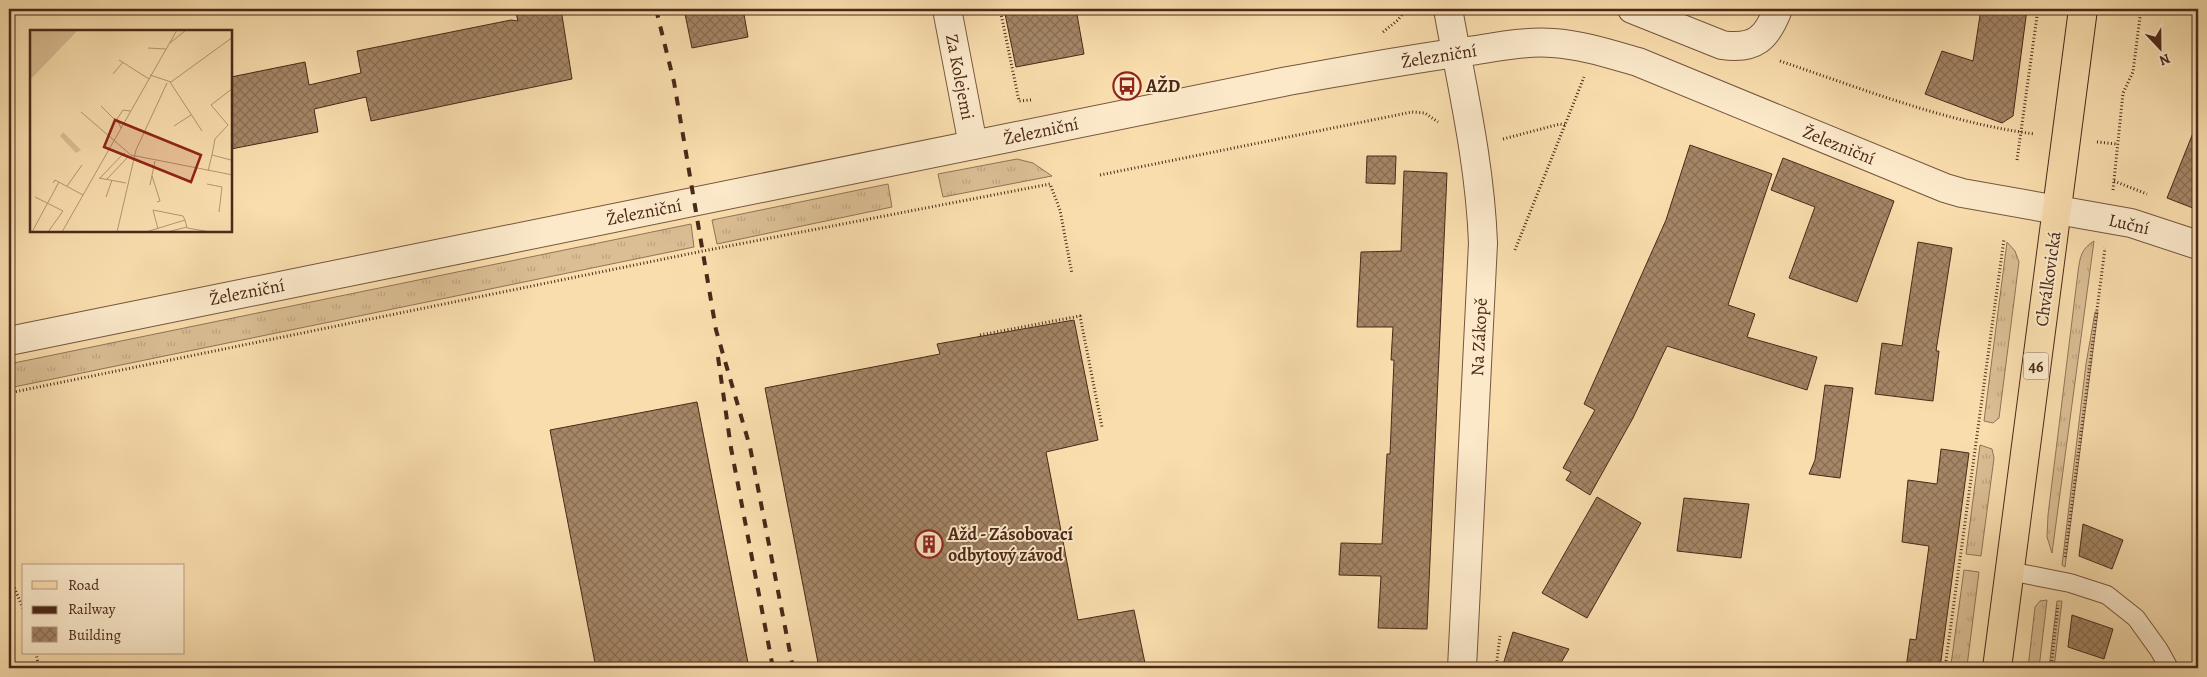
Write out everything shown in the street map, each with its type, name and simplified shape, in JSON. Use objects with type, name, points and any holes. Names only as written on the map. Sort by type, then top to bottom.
[{"type":"main road","name":"Chválkovická","points":[[1997,668],[2083,9]]},
{"type":"street","name":"Za Kolejemi","points":[[947,9],[973,145]]},
{"type":"street","name":"Na Zákopě","points":[[1448,9],[1480,186],[1483,242],[1462,668]]},
{"type":"street","points":[[1632,9],[1722,45],[1734,47],[1754,42],[1763,36],[1771,26],[1778,9]]},
{"type":"street","name":"Železniční","points":[[9,341],[1288,81],[1455,52],[1543,43],[1597,49],[1638,62],[1945,188],[2010,203],[2057,209]]},
{"type":"street","name":"Luční","points":[[2057,209],[2131,222],[2198,245]]},
{"type":"lane","points":[[2010,571],[2070,583],[2107,595],[2136,618],[2160,650],[2168,668]]},
{"type":"path","points":[[1000,9],[1019,101]]},
{"type":"path","points":[[2017,160],[2038,9]]},
{"type":"path","points":[[2112,200],[2124,93],[2133,72],[2142,9]]},
{"type":"path","points":[[1772,59],[1905,103],[2021,133],[2036,135]]},
{"type":"path","points":[[1514,252],[1587,70]]},
{"type":"path","points":[[1100,174],[1412,112],[1430,115],[1443,129]]},
{"type":"path","points":[[1500,140],[1560,124],[1565,125]]},
{"type":"path","points":[[2097,142],[2117,144]]},
{"type":"path","points":[[9,394],[703,251],[1050,184],[1060,210],[1072,274]]},
{"type":"path","points":[[1945,668],[2004,239]]},
{"type":"path","points":[[2064,566],[2106,239]]},
{"type":"path","points":[[980,335],[1080,316],[1102,426]]},
{"type":"path","points":[[9,575],[22,606]]},
{"type":"path","points":[[2051,668],[2058,601]]},
{"type":"path","points":[[1496,668],[1500,636]]},
{"type":"path","points":[[36,654],[39,668]]},
{"type":"green space","points":[[1017,159],[1033,163],[1052,176],[943,197],[938,174]]},
{"type":"green space","points":[[888,184],[892,207],[717,244],[712,220]]},
{"type":"green space","points":[[691,224],[694,247],[9,388],[9,364]]},
{"type":"green space","points":[[2094,241],[2052,553],[2047,537],[2048,515],[2078,272],[2082,254],[2086,247]]},
{"type":"green space","points":[[2007,242],[2015,251],[2019,262],[1999,418],[1993,423],[1984,421]]},
{"type":"green space","points":[[2095,312],[2098,312],[2065,567],[2062,565],[2086,364]]},
{"type":"green space","points":[[1980,445],[1992,449],[1994,458],[1981,556],[1966,554]]},
{"type":"green space","points":[[1964,570],[1979,572],[1967,666],[1951,664]]},
{"type":"green space","points":[[2047,600],[2039,668],[2028,668],[2035,607],[2040,601]]},
{"type":"green space","points":[[2057,601],[2062,601],[2054,668],[2049,668]]},
{"type":"building","points":[[515,9],[561,9],[572,79],[371,121],[366,97],[314,109],[318,132],[232,149],[232,77],[305,62],[309,85],[361,73],[357,51],[511,20],[518,21]]},
{"type":"building","points":[[684,9],[743,9],[748,37],[692,48]]},
{"type":"building","points":[[1004,9],[1076,9],[1084,54],[1016,67]]},
{"type":"building","points":[[1981,9],[2027,9],[2013,116],[2002,123],[1925,94],[1942,51],[1973,61]]},
{"type":"building","points":[[2198,124],[2198,210],[2167,198]]},
{"type":"building","points":[[1690,145],[1772,174],[1728,305],[1755,314],[1747,337],[1817,357],[1807,390],[1667,346],[1633,418],[1590,495],[1566,480],[1571,472],[1563,468],[1595,410],[1584,404],[1666,220]]},
{"type":"building","points":[[1367,156],[1396,156],[1395,184],[1366,183]]},
{"type":"building","points":[[1783,158],[1894,201],[1857,302],[1789,278],[1815,207],[1771,190]]},
{"type":"building","points":[[1404,171],[1447,173],[1427,629],[1378,628],[1381,576],[1339,575],[1341,543],[1382,544],[1387,454],[1390,454],[1394,360],[1391,360],[1393,327],[1357,327],[1361,252],[1401,251]]},
{"type":"building","points":[[1918,242],[1952,248],[1936,351],[1939,351],[1933,401],[1875,394],[1882,343],[1902,346]]},
{"type":"building","name":"Ažd - Zásobovací odbytový závod","points":[[1074,320],[1098,440],[1046,452],[1078,620],[1134,610],[1146,668],[819,668],[765,388],[940,354],[937,344]]},
{"type":"building","points":[[1825,385],[1853,388],[1840,478],[1809,474],[1815,460]]},
{"type":"building","points":[[697,402],[749,668],[596,668],[550,430]]},
{"type":"building","points":[[1941,449],[1969,453],[1940,668],[1906,668],[1910,639],[1916,640],[1929,546],[1902,542],[1908,480],[1937,484]]},
{"type":"building","points":[[1597,497],[1641,523],[1587,618],[1542,593]]},
{"type":"building","points":[[1684,498],[1749,504],[1741,558],[1677,551]]},
{"type":"building","points":[[2083,524],[2123,540],[2112,569],[2079,556]]},
{"type":"building","points":[[2072,615],[2113,629],[2104,659],[2068,647]]},
{"type":"building","points":[[1513,632],[1569,649],[1558,668],[1502,668]]},
{"type":"railway","points":[[656,9],[674,82],[716,330],[750,447],[793,668]]},
{"type":"railway","points":[[718,357],[731,448],[773,668]]},
{"type":"place","name":"AŽD","points":[[1127,86]]},
{"type":"place","name":"Ažd - Zásobovací odbytový závod","points":[[929,544]]}]
